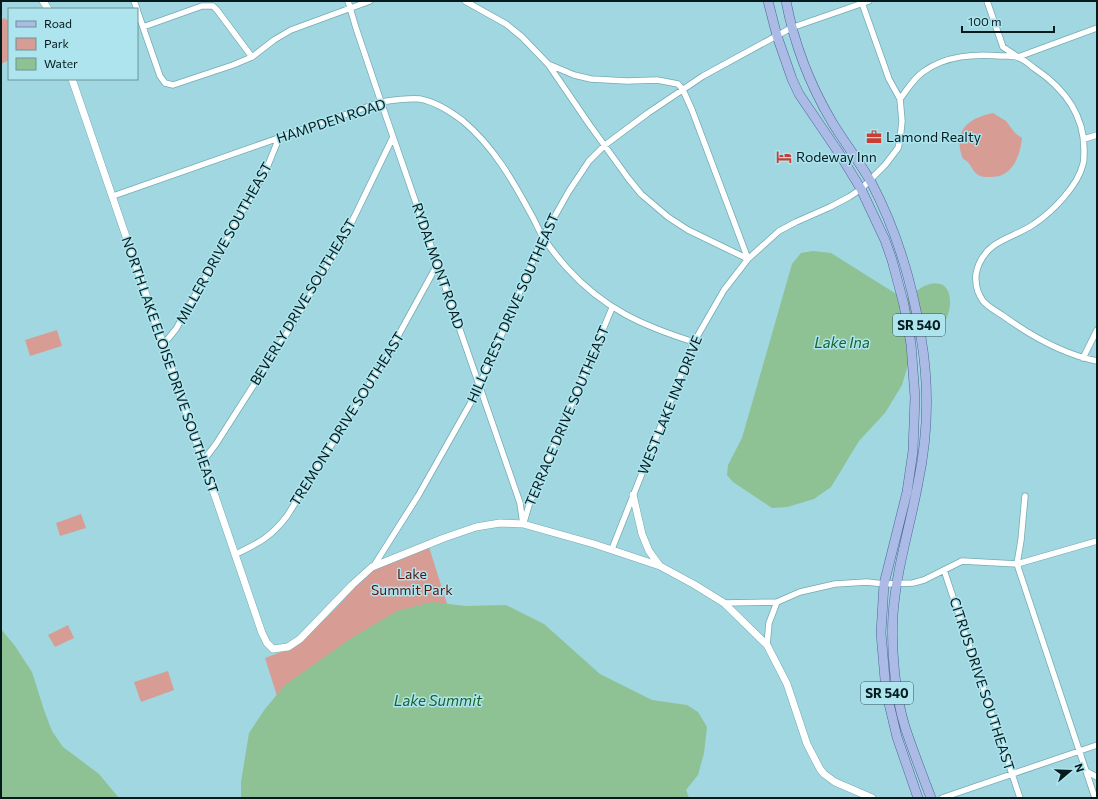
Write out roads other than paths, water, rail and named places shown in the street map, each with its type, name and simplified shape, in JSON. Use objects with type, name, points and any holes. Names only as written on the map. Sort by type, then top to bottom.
[{"type":"main road","name":"SR 540","points":[[768,1],[786,65],[799,94],[839,153],[861,189],[885,240],[904,305],[911,344],[915,397],[913,451],[907,492],[884,584],[881,633],[886,691],[897,737],[918,798]]},
{"type":"main road","name":"SR 540","points":[[786,1],[791,28],[812,83],[831,121],[870,180],[886,213],[903,256],[922,339],[926,396],[924,450],[919,482],[897,584],[893,616],[893,631],[897,689],[905,725],[931,798]]},
{"type":"street","name":"RYDALMONT ROAD","points":[[348,1],[381,102],[520,503],[523,524]]},
{"type":"street","points":[[138,12],[160,76],[165,83],[169,85],[179,84],[233,65],[252,56],[291,30],[370,1]]},
{"type":"street","points":[[465,1],[506,24],[533,48],[548,64],[628,178],[641,194],[668,217],[688,230],[748,259]]},
{"type":"street","name":"HILLCREST DRIVE SOUTHEAST","points":[[372,567],[418,496],[470,404],[488,367],[543,237],[580,174],[605,144],[703,76],[791,28],[869,1]]},
{"type":"street","points":[[987,1],[1003,47],[1046,76],[1062,90],[1071,102],[1077,115],[1084,139],[1084,164],[1071,188],[1061,200],[1034,224],[991,246],[981,259],[976,273],[978,291],[982,300],[988,306],[1044,342],[1065,352],[1083,358],[1097,360]]},
{"type":"street","points":[[862,3],[889,79],[900,100],[918,76],[930,67],[939,63],[972,55],[1018,57],[1097,28]]},
{"type":"street","points":[[143,27],[202,6],[213,6],[252,56]]},
{"type":"street","points":[[548,64],[580,77],[591,79],[627,82],[657,80],[678,84],[683,90],[692,110],[748,259]]},
{"type":"street","name":"NORTH LAKE ELOISE DRIVE SOUTHEAST","points":[[72,80],[267,643],[273,649],[288,647],[300,638],[352,585],[372,567]]},
{"type":"street","name":"HAMPDEN ROAD","points":[[113,196],[381,102],[400,99],[421,100],[440,106],[464,122],[482,138],[500,161],[543,237],[564,264],[579,280],[612,308],[662,332],[694,342]]},
{"type":"street","name":"WEST LAKE INA DRIVE","points":[[612,549],[694,342],[724,290],[748,259],[775,234],[787,226],[830,207],[861,189],[885,164],[898,148],[900,140],[902,121],[900,100]]},
{"type":"street","points":[[1084,139],[1097,135]]},
{"type":"street","name":"BEVERLY DRIVE SOUTHEAST","points":[[203,460],[216,444],[327,267],[346,234],[393,137]]},
{"type":"street","name":"MILLER DRIVE SOUTHEAST","points":[[163,345],[180,322],[266,170],[279,138]]},
{"type":"street","name":"TREMONT DRIVE SOUTHEAST","points":[[236,554],[265,539],[287,516],[387,356],[437,265]]},
{"type":"street","name":"TERRACE DRIVE SOUTHEAST","points":[[523,524],[529,504],[612,308]]},
{"type":"street","points":[[1083,358],[1097,330]]},
{"type":"street","points":[[633,495],[642,534],[649,551],[660,566]]},
{"type":"street","points":[[1025,496],[1017,564],[1095,798]]},
{"type":"street","points":[[372,567],[444,538],[476,527],[500,523],[523,524],[612,549],[660,566],[724,603],[767,645],[787,684],[807,744],[820,769],[835,782],[872,798]]},
{"type":"street","points":[[724,603],[777,602],[800,592],[820,586],[852,583],[897,584],[918,582],[962,562],[1017,564],[1097,541]]},
{"type":"street","name":"CITRUS DRIVE SOUTHEAST","points":[[944,570],[1020,798]]},
{"type":"street","points":[[767,645],[769,623],[777,602]]},
{"type":"street","points":[[942,798],[1097,745]]},
{"type":"street","points":[[1086,771],[1097,777]]},
{"type":"water","name":"Lake Ina","points":[[813,251],[831,253],[901,297],[909,297],[921,288],[930,284],[938,283],[943,285],[949,294],[950,307],[946,319],[919,328],[902,385],[885,413],[859,441],[831,487],[814,499],[787,507],[772,508],[733,482],[727,475],[728,465],[742,438],[792,264],[801,253]]},
{"type":"water","name":"Lake Summit","points":[[432,602],[466,606],[506,605],[544,624],[600,674],[652,700],[687,705],[698,712],[707,727],[704,753],[698,775],[686,790],[689,798],[241,798],[241,782],[249,733],[265,709],[285,685],[350,639],[397,611]]},
{"type":"water","points":[[1,629],[15,646],[32,672],[52,731],[63,747],[99,774],[119,798],[1,798]]},
{"type":"place","name":"Lamond Realty","points":[[874,137]]},
{"type":"place","name":"Rodeway Inn","points":[[784,157]]},
{"type":"park label","name":"Lake Summit Park","points":[[412,582]]}]
